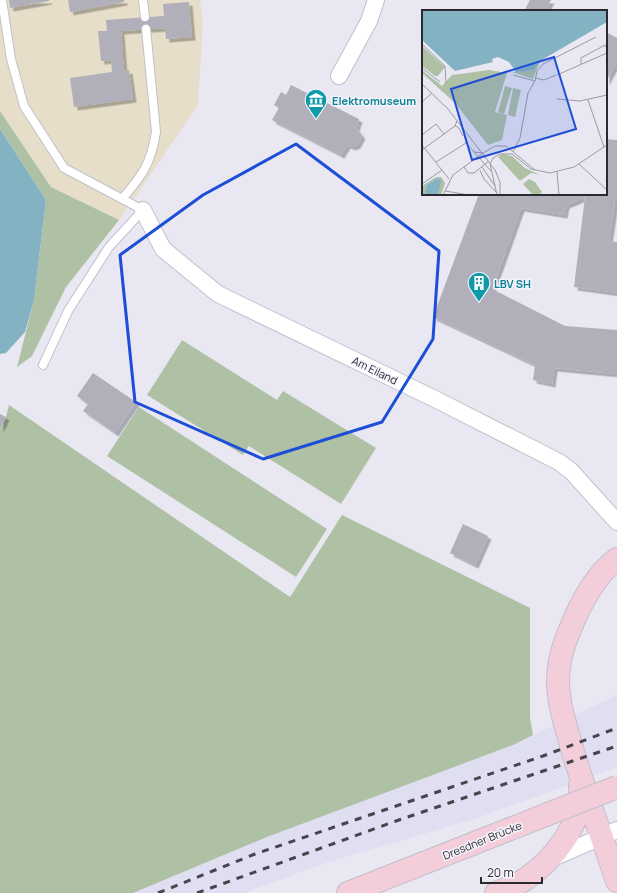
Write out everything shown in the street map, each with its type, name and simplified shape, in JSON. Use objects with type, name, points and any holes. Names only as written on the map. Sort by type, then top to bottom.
[{"type":"main road","points":[[496,893],[523,880],[551,859],[563,842],[577,811],[581,791],[580,777],[559,698],[558,680],[561,655],[566,637],[586,596],[597,579],[617,559]]},
{"type":"main road","points":[[580,777],[610,833],[617,881]]},
{"type":"main road","name":"Dresdner Brücke","points":[[348,893],[617,787]]},
{"type":"street","points":[[339,76],[368,21],[376,0]]},
{"type":"street","name":"Am Eiland","points":[[143,210],[163,249],[218,294],[435,399],[559,462],[571,471],[617,522]]},
{"type":"street","points":[[551,859],[610,833]]},
{"type":"lane","points":[[2,0],[10,59],[24,106],[64,168],[143,210],[109,247],[68,311],[43,365]]},
{"type":"lane","points":[[143,0],[145,17]]},
{"type":"lane","points":[[122,199],[144,172],[153,148],[156,132],[146,29]]},
{"type":"highlighted area","points":[[296,144],[439,251],[433,339],[382,422],[263,459],[135,402],[120,255],[203,195]]},
{"type":"shaded area","points":[[0,0],[200,0],[203,20],[198,105],[119,220],[51,187],[0,111]]},
{"type":"shaded area","points":[[617,695],[617,767],[474,819],[322,864],[244,893],[133,893],[267,837],[513,745]]},
{"type":"green space","points":[[0,111],[51,187],[119,220],[66,287],[32,356],[17,367],[34,300],[46,200],[0,129]]},
{"type":"green space","points":[[182,340],[277,400],[283,391],[376,448],[341,504],[249,446],[243,455],[147,395]]},
{"type":"green space","points":[[9,405],[290,597],[342,515],[530,608],[530,718],[533,735],[513,745],[267,837],[133,893],[0,893],[0,429],[6,417]]},
{"type":"green space","points":[[139,407],[327,529],[296,577],[107,456]]},
{"type":"water","points":[[0,129],[46,200],[34,300],[25,332],[6,353],[0,354]]},
{"type":"building","points":[[9,0],[49,0],[49,1],[10,8]]},
{"type":"building","points":[[68,0],[124,0],[124,2],[70,12]]},
{"type":"building","points":[[530,0],[551,0],[546,10],[525,10]]},
{"type":"building","points":[[189,2],[192,37],[166,39],[165,28],[121,31],[124,71],[129,70],[133,99],[74,107],[70,78],[112,72],[111,60],[101,61],[98,31],[107,31],[106,20],[164,16],[163,4]]},
{"type":"building","points":[[607,33],[617,38],[617,61],[607,80]]},
{"type":"building","name":"Elektromuseum","points":[[291,85],[359,119],[356,128],[362,136],[357,145],[352,147],[347,145],[341,155],[272,120],[279,108],[274,105],[281,92],[286,95]]},
{"type":"building","name":"LBV SH","points":[[607,139],[617,140],[617,201],[615,201],[609,241],[617,242],[617,293],[574,287],[585,197],[566,205],[564,215],[521,208],[492,289],[565,326],[617,330],[617,374],[554,368],[552,384],[533,380],[535,365],[433,317],[479,195],[607,195]]},
{"type":"building","points":[[93,373],[136,402],[115,433],[83,411],[88,404],[77,396]]},
{"type":"building","points":[[0,414],[6,417],[0,429]]},
{"type":"building","points":[[463,524],[488,536],[475,565],[450,553]]},
{"type":"railway","points":[[158,893],[255,854],[543,756],[617,728]]},
{"type":"railway","points":[[197,893],[396,821],[617,746]]},
{"type":"place","name":"Elektromuseum","points":[[316,120]]},
{"type":"place","name":"LBV SH","points":[[479,302]]}]
